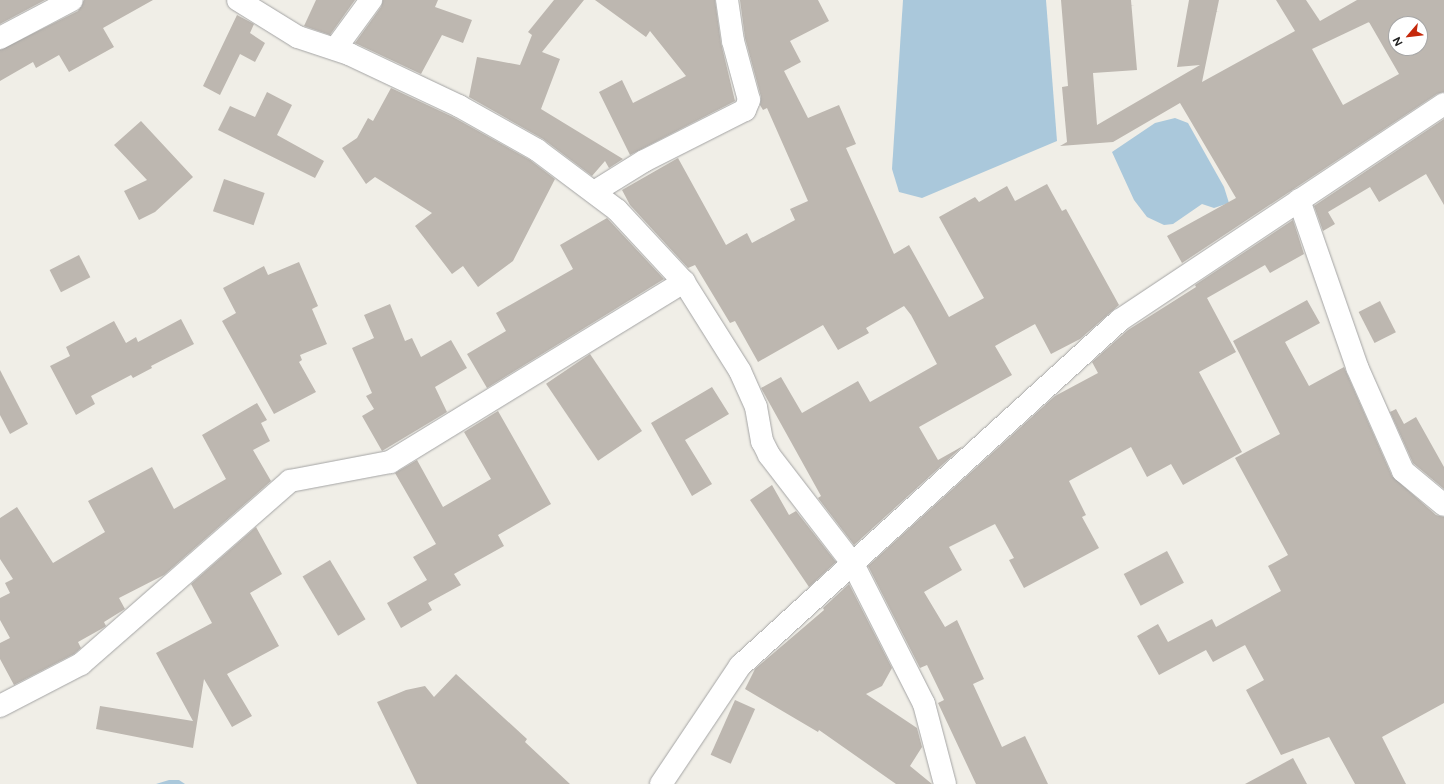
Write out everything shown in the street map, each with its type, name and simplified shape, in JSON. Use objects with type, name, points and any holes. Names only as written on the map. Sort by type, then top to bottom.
[{"type":"street","points":[[0,38],[72,0]]},
{"type":"street","points":[[238,0],[298,37],[335,49],[479,117],[537,150],[617,210],[684,282],[740,371],[756,407],[762,441],[769,455],[853,564],[924,704],[945,784]]},
{"type":"street","points":[[335,49],[371,0]]},
{"type":"street","points":[[594,192],[644,161],[745,110],[749,100],[733,41],[727,0]]},
{"type":"street","points":[[661,784],[740,666],[1120,320],[1444,104]]},
{"type":"street","points":[[1299,200],[1357,367],[1403,471],[1444,505]]},
{"type":"street","points":[[0,706],[81,664],[290,481],[390,462],[684,282]]},
{"type":"water","points":[[903,0],[1046,0],[1057,141],[922,198],[899,192],[892,169]]},
{"type":"water","points":[[1175,118],[1188,123],[1224,187],[1229,203],[1214,208],[1202,204],[1173,224],[1164,225],[1147,217],[1134,200],[1112,152],[1155,123]]},
{"type":"water","points":[[169,780],[179,780],[185,784],[156,784]]},
{"type":"building","points":[[0,0],[45,0],[0,24]]},
{"type":"building","points":[[84,0],[153,0],[103,28],[114,47],[69,72],[59,55],[36,68],[33,62],[0,81],[0,50],[78,11]]},
{"type":"building","points":[[316,0],[355,0],[330,35],[304,26]]},
{"type":"building","points":[[383,0],[438,0],[435,7],[472,20],[463,43],[442,35],[421,74],[355,43],[381,7]]},
{"type":"building","points":[[554,0],[584,0],[542,52],[560,59],[541,109],[623,159],[609,168],[605,161],[592,176],[543,139],[469,97],[477,57],[520,65],[532,35],[528,32]]},
{"type":"building","points":[[595,0],[715,0],[721,43],[735,101],[630,155],[599,92],[622,80],[633,103],[686,76],[650,31],[646,37]]},
{"type":"building","points":[[740,0],[818,0],[829,21],[790,41],[801,62],[784,71],[808,118],[839,105],[856,144],[846,148],[894,254],[909,245],[949,317],[984,298],[939,217],[975,197],[979,202],[1007,186],[1015,201],[1047,184],[1062,211],[1066,209],[1119,305],[1080,339],[1051,354],[1035,324],[995,346],[1012,375],[919,427],[938,460],[963,446],[854,545],[818,498],[821,496],[761,388],[781,377],[802,413],[858,381],[870,402],[937,364],[911,315],[904,306],[866,328],[869,333],[838,350],[823,325],[758,362],[735,321],[730,323],[695,265],[688,268],[630,205],[622,190],[678,158],[726,245],[747,233],[752,243],[795,220],[790,209],[808,201],[767,108],[763,110],[760,105],[761,97],[745,38]]},
{"type":"building","points":[[1061,0],[1131,0],[1137,70],[1093,73],[1097,125],[1200,65],[1177,67],[1189,0],[1219,0],[1202,82],[1295,31],[1276,0],[1306,0],[1320,21],[1357,0],[1444,0],[1444,92],[1437,94],[1182,263],[1167,236],[1236,198],[1180,103],[1113,142],[1060,146],[1067,142],[1062,87],[1068,86]],"holes":[[[1388,16],[1428,16],[1428,56],[1389,56],[1399,74],[1343,105],[1312,49],[1369,22],[1388,55]]]},
{"type":"building","points":[[237,15],[254,24],[250,33],[265,43],[255,62],[240,54],[220,95],[203,86]]},
{"type":"building","points":[[391,88],[453,117],[530,160],[555,179],[513,261],[478,287],[463,266],[452,274],[415,226],[432,213],[375,177],[366,184],[342,148],[357,138],[368,118],[373,121]]},
{"type":"building","points":[[267,92],[292,105],[277,135],[324,161],[315,178],[218,130],[230,106],[255,117]]},
{"type":"building","points":[[1444,119],[1444,205],[1426,174],[1379,202],[1370,187],[1328,212],[1335,224],[1323,231],[1314,206]]},
{"type":"building","points":[[141,121],[193,177],[155,212],[139,220],[124,191],[147,180],[114,145]]},
{"type":"building","points":[[224,179],[265,193],[254,225],[213,211]]},
{"type":"building","points":[[607,218],[664,279],[487,388],[467,354],[506,331],[496,313],[573,269],[560,245]]},
{"type":"building","points":[[1293,220],[1304,254],[1270,273],[1265,265],[1207,298],[1236,352],[1199,372],[1242,452],[1183,485],[1171,464],[1147,477],[1131,447],[1069,481],[1086,515],[1082,517],[1099,548],[1024,588],[1009,560],[1014,558],[995,524],[949,547],[962,570],[924,592],[945,627],[957,620],[984,679],[973,684],[1002,747],[1025,736],[1048,784],[976,784],[938,703],[944,700],[927,665],[920,668],[868,566],[1055,396],[1098,373],[1092,362],[1128,330],[1196,287],[1195,285]]},
{"type":"building","points":[[79,255],[90,277],[61,292],[50,270]]},
{"type":"building","points":[[299,262],[318,306],[312,309],[327,344],[300,355],[302,360],[299,362],[316,392],[274,414],[222,321],[236,313],[223,288],[264,266],[268,275]]},
{"type":"building","points":[[1307,300],[1320,323],[1285,342],[1309,386],[1344,367],[1392,476],[1436,515],[1444,517],[1444,703],[1382,737],[1406,784],[1355,784],[1329,737],[1281,755],[1246,690],[1264,680],[1245,645],[1213,662],[1206,650],[1159,675],[1137,636],[1158,624],[1168,642],[1212,619],[1216,627],[1281,591],[1268,566],[1288,555],[1235,458],[1280,434],[1233,341]]},
{"type":"building","points":[[1380,301],[1396,332],[1375,343],[1359,312]]},
{"type":"building","points":[[390,304],[405,341],[412,338],[421,357],[451,340],[467,368],[435,387],[447,412],[382,451],[362,416],[374,409],[366,396],[372,393],[352,348],[374,338],[364,315]]},
{"type":"building","points":[[181,319],[194,344],[151,366],[152,368],[133,378],[131,375],[91,396],[95,404],[76,415],[50,366],[70,356],[66,347],[114,321],[126,343],[136,337],[138,342]]},
{"type":"building","points":[[590,354],[642,431],[598,461],[546,384]]},
{"type":"building","points":[[0,370],[28,424],[10,434],[0,415]]},
{"type":"building","points":[[712,387],[729,414],[685,440],[712,484],[692,496],[651,423]]},
{"type":"building","points":[[257,403],[267,420],[261,423],[270,441],[253,450],[271,481],[164,575],[119,598],[125,609],[104,622],[106,626],[78,642],[81,648],[74,654],[14,685],[0,659],[0,643],[10,638],[0,620],[0,598],[10,593],[5,583],[13,579],[0,559],[0,518],[17,507],[53,563],[105,532],[88,501],[152,467],[174,509],[226,479],[202,435]]},
{"type":"building","points":[[1396,409],[1404,424],[1416,417],[1444,467],[1444,489],[1413,463],[1390,412]]},
{"type":"building","points":[[498,411],[551,504],[498,535],[504,546],[454,574],[461,585],[428,603],[432,610],[401,628],[387,603],[427,580],[413,557],[436,544],[395,473],[417,460],[443,507],[491,479],[464,432]]},
{"type":"building","points":[[772,485],[789,515],[796,511],[836,562],[809,587],[750,500]]},
{"type":"building","points":[[256,527],[282,574],[250,593],[279,646],[227,674],[252,716],[232,727],[204,679],[193,748],[96,729],[100,706],[193,721],[156,653],[212,623],[191,584]]},
{"type":"building","points":[[1167,551],[1184,583],[1141,606],[1124,574]]},
{"type":"building","points":[[330,560],[366,619],[338,636],[303,576]]},
{"type":"building","points":[[849,584],[892,668],[882,686],[866,694],[917,728],[922,747],[910,766],[932,784],[896,784],[819,730],[818,732],[745,689],[755,669],[824,610],[823,608]]},
{"type":"building","points":[[456,674],[527,739],[525,742],[570,784],[417,784],[377,702],[406,690],[425,686],[434,697]]},
{"type":"building","points":[[735,700],[755,709],[731,764],[711,755]]},
{"type":"building","points":[[1293,758],[1307,784],[1245,784]]}]
